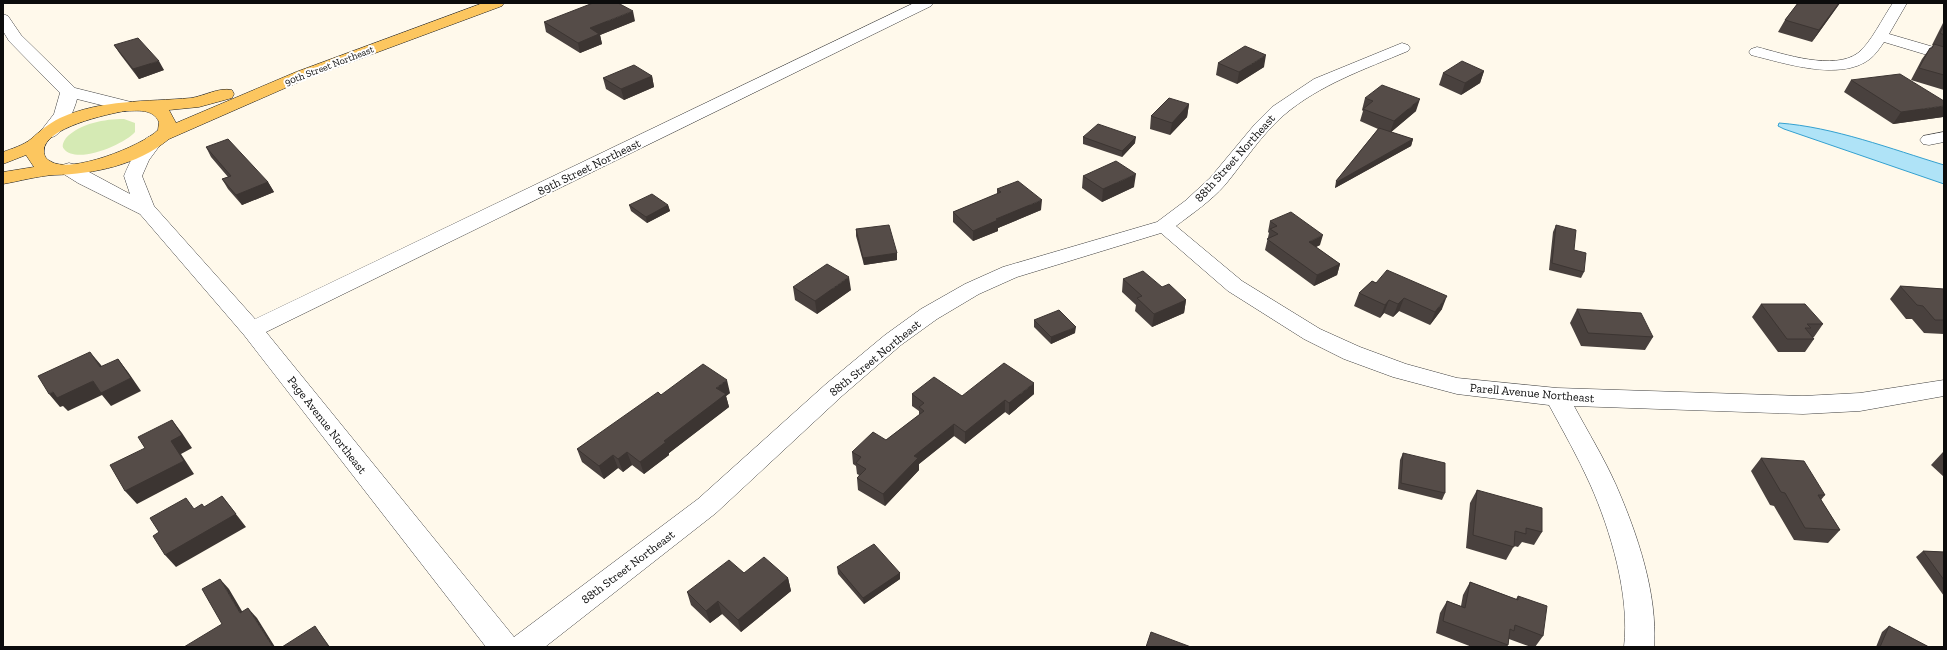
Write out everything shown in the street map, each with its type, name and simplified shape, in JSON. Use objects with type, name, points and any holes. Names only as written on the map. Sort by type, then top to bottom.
[{"type":"main road","name":"90th Street Northeast","points":[[42,138],[78,118],[97,111],[126,106],[149,107],[194,103],[217,97],[360,40],[464,3]]},
{"type":"main road","name":"90th Street Northeast","points":[[63,169],[92,166],[115,160],[136,151],[158,138],[302,75],[497,3]]},
{"type":"main road","points":[[149,107],[160,110],[166,116],[167,128],[158,138]]},
{"type":"main road","points":[[3,159],[42,138]]},
{"type":"main road","points":[[42,138],[34,150],[40,162],[46,167],[63,169]]},
{"type":"main road","points":[[3,178],[63,169]]},
{"type":"street","name":"89th Street Northeast","points":[[252,330],[926,3]]},
{"type":"street","points":[[1757,52],[1820,65],[1846,64],[1864,56],[1900,3]]},
{"type":"street","points":[[3,19],[16,38],[69,92],[126,106]]},
{"type":"street","points":[[1879,36],[1944,55]]},
{"type":"street","name":"88th Street Northeast","points":[[523,647],[707,506],[834,390],[893,340],[929,314],[972,289],[1010,272],[1164,226],[1192,206],[1217,182],[1261,128],[1278,111],[1320,83],[1402,48]]},
{"type":"street","points":[[42,138],[60,120],[68,105],[69,92]]},
{"type":"street","name":"Page Avenue Northeast","points":[[144,208],[133,176],[140,160],[158,138]]},
{"type":"street","name":"Page Avenue Northeast","points":[[63,169],[144,208],[252,330],[504,647]]},
{"type":"street","name":"Parell Avenue Northeast","points":[[1164,226],[1235,286],[1312,334],[1352,353],[1401,371],[1457,386],[1557,397],[1803,405],[1860,402],[1944,388]]},
{"type":"street","points":[[1557,397],[1603,484],[1625,543],[1635,587],[1641,628],[1639,647]]},
{"type":"green space","points":[[124,119],[135,123],[135,132],[130,137],[112,147],[90,154],[79,155],[70,153],[63,148],[66,138],[85,125],[101,121]]},
{"type":"water","points":[[1779,123],[1800,125],[1841,134],[1944,165],[1944,184],[1784,129],[1778,126]]},
{"type":"building","points":[[593,3],[618,3],[633,11],[590,28],[599,34],[578,43],[544,22]]},
{"type":"building","points":[[1798,3],[1839,3],[1819,30],[1785,20]]},
{"type":"building","points":[[1944,25],[1944,35],[1940,33]]},
{"type":"building","points":[[138,38],[159,61],[133,69],[114,45]]},
{"type":"building","points":[[1934,44],[1944,47],[1944,75],[1919,68],[1930,48],[1932,48]]},
{"type":"building","points":[[1245,46],[1266,55],[1239,72],[1218,63]]},
{"type":"building","points":[[1462,61],[1484,71],[1465,83],[1443,73]]},
{"type":"building","points":[[634,65],[652,76],[621,89],[603,78]]},
{"type":"building","points":[[1900,74],[1944,101],[1944,106],[1901,112],[1851,80]]},
{"type":"building","points":[[1382,85],[1420,99],[1394,121],[1363,109],[1373,101],[1365,98]]},
{"type":"building","points":[[1169,98],[1189,104],[1172,123],[1151,116]]},
{"type":"building","points":[[1098,124],[1136,137],[1122,151],[1083,137]]},
{"type":"building","points":[[1379,128],[1413,139],[1337,182],[1336,181]]},
{"type":"building","points":[[228,139],[268,182],[236,195],[222,179],[231,176],[206,147]]},
{"type":"building","points":[[1116,161],[1136,174],[1103,189],[1083,176]]},
{"type":"building","points":[[1018,181],[1042,200],[996,219],[998,220],[973,231],[953,212],[1001,192],[997,189]]},
{"type":"building","points":[[652,194],[668,205],[646,217],[629,205]]},
{"type":"building","points":[[1291,212],[1323,235],[1309,242],[1340,264],[1317,275],[1267,239],[1278,234],[1270,229],[1277,226],[1270,221]]},
{"type":"building","points":[[889,225],[897,253],[863,258],[856,229]]},
{"type":"building","points":[[1556,225],[1576,230],[1574,250],[1586,253],[1584,272],[1552,263]]},
{"type":"building","points":[[827,264],[849,277],[815,301],[793,287]]},
{"type":"building","points":[[1387,270],[1447,296],[1435,312],[1404,298],[1398,304],[1389,300],[1385,305],[1359,293],[1372,281],[1376,283]]},
{"type":"building","points":[[1143,271],[1162,287],[1169,284],[1186,300],[1154,314],[1137,298],[1142,296],[1123,279]]},
{"type":"building","points":[[1900,286],[1944,289],[1944,320],[1935,320],[1923,306],[1917,305]]},
{"type":"building","points":[[1761,304],[1805,304],[1823,324],[1807,324],[1811,328],[1805,328],[1814,339],[1787,339]]},
{"type":"building","points":[[1577,309],[1641,313],[1653,337],[1588,333]]},
{"type":"building","points":[[1059,310],[1076,327],[1051,337],[1034,320]]},
{"type":"building","points":[[90,352],[100,367],[118,359],[131,378],[101,393],[93,381],[57,398],[53,392],[49,394],[38,376]]},
{"type":"building","points":[[1004,363],[1034,383],[1009,403],[1005,400],[965,432],[954,424],[914,456],[918,458],[883,494],[857,478],[866,469],[856,463],[861,457],[852,452],[873,432],[886,440],[924,411],[919,407],[924,403],[912,394],[934,377],[962,396]]},
{"type":"building","points":[[703,364],[727,380],[716,388],[726,394],[664,441],[666,442],[640,462],[627,452],[618,459],[613,455],[599,466],[577,449],[658,392],[661,395]]},
{"type":"building","points":[[172,420],[182,435],[171,441],[184,461],[125,491],[110,465],[145,448],[138,437]]},
{"type":"building","points":[[1403,453],[1445,463],[1445,493],[1401,483]]},
{"type":"building","points":[[1761,458],[1804,461],[1825,495],[1818,495],[1840,530],[1805,528],[1785,493],[1781,492]]},
{"type":"building","points":[[1477,490],[1542,508],[1542,532],[1526,528],[1526,534],[1515,531],[1514,547],[1473,535]]},
{"type":"building","points":[[222,496],[236,514],[165,555],[153,536],[159,532],[150,518],[186,498],[194,509],[202,504],[204,507]]},
{"type":"building","points":[[874,544],[900,573],[863,598],[837,567]]},
{"type":"building","points":[[1923,551],[1944,552],[1944,580]]},
{"type":"building","points":[[764,557],[788,578],[738,620],[718,601],[706,611],[687,592],[729,560],[744,573]]},
{"type":"building","points":[[220,579],[240,613],[248,608],[273,647],[184,647],[222,624],[202,589]]},
{"type":"building","points":[[1470,582],[1518,600],[1518,596],[1547,606],[1543,636],[1515,625],[1514,631],[1510,629],[1508,645],[1443,621],[1447,601],[1465,608]]},
{"type":"building","points":[[315,626],[329,647],[282,647]]},
{"type":"building","points":[[1889,626],[1929,647],[1880,647]]},
{"type":"building","points":[[1151,632],[1191,647],[1146,647]]}]
